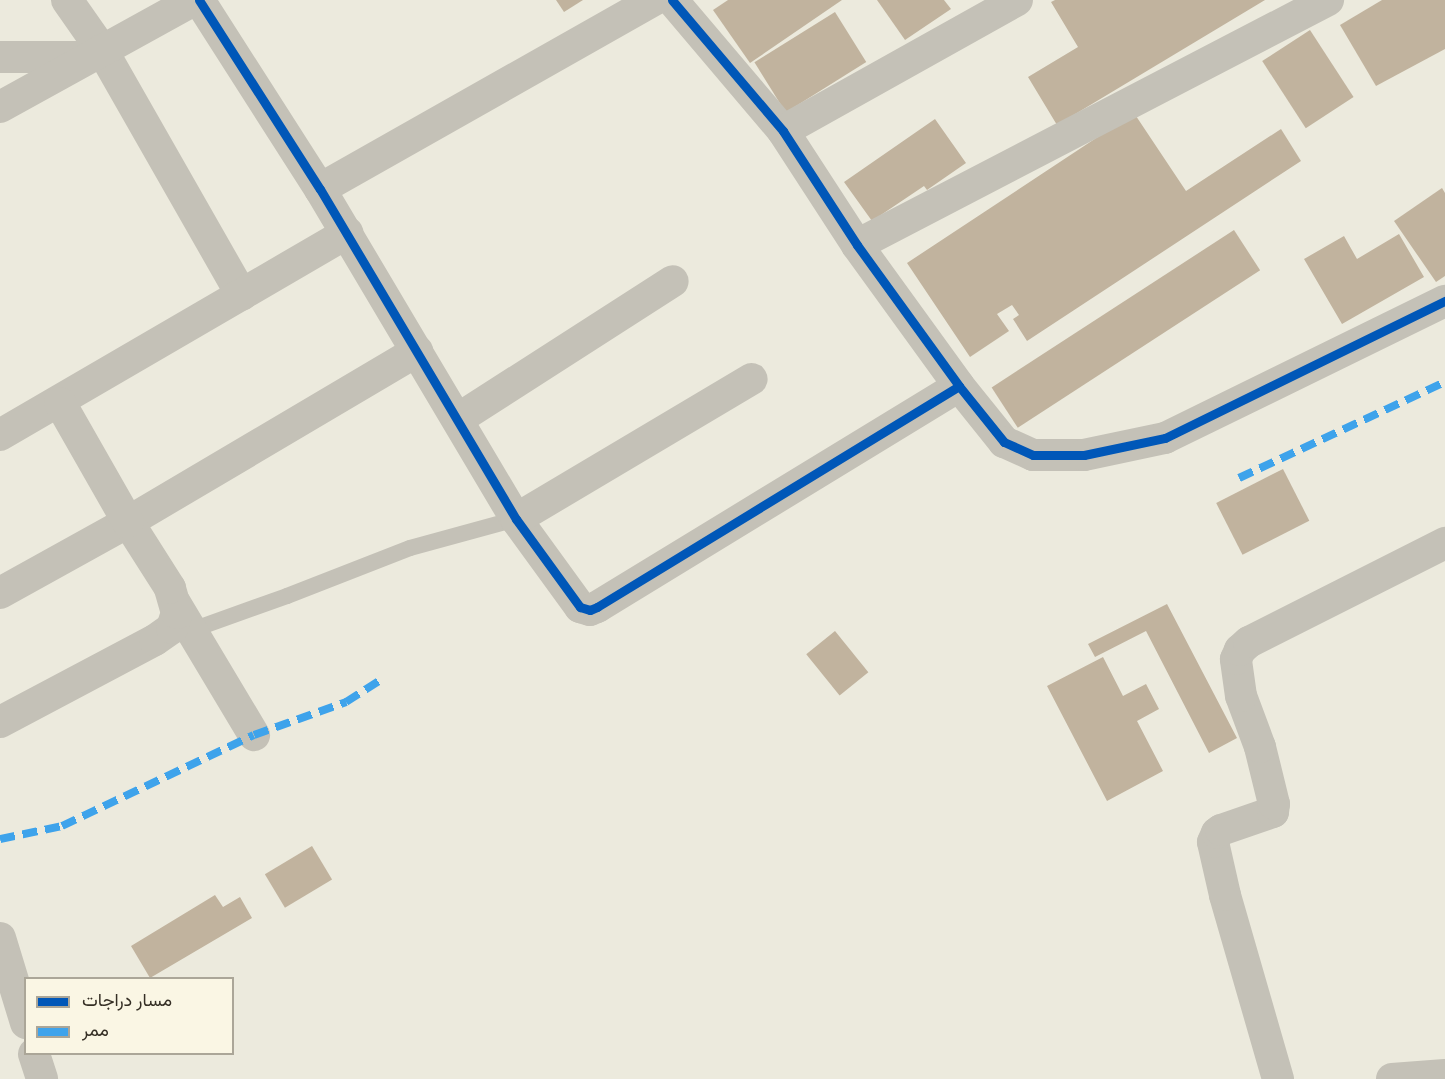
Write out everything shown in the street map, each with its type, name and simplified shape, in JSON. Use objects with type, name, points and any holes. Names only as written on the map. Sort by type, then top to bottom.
[{"type":"street","points":[[67,0],[242,296]]},
{"type":"street","points":[[0,107],[196,0],[320,189],[516,519],[575,602],[590,609],[959,386]]},
{"type":"street","points":[[320,189],[654,0]]},
{"type":"street","points":[[672,0],[783,131],[856,245],[959,386],[1004,442],[1034,455],[1084,454],[1165,438],[1445,301]]},
{"type":"street","points":[[783,131],[1017,0]]},
{"type":"street","points":[[856,245],[1328,0]]},
{"type":"street","points":[[0,57],[97,54]]},
{"type":"street","points":[[0,435],[60,403],[347,233]]},
{"type":"street","points":[[458,419],[673,281]]},
{"type":"street","points":[[0,593],[128,522],[417,351]]},
{"type":"street","points":[[516,519],[752,379]]},
{"type":"street","points":[[0,722],[155,640],[172,627],[177,613],[170,588],[128,522],[60,403]]},
{"type":"street","points":[[1278,1079],[1225,895],[1213,842],[1216,833],[1221,830],[1273,812],[1274,804],[1260,747],[1241,696],[1236,659],[1240,650],[1249,642],[1445,543]]},
{"type":"street","points":[[175,603],[254,735]]},
{"type":"street","points":[[0,938],[24,1016]]},
{"type":"street","points":[[35,1055],[42,1079]]},
{"type":"street","points":[[1392,1079],[1445,1075]]},
{"type":"lane","points":[[192,630],[410,548],[516,519]]},
{"type":"building","points":[[556,0],[583,0],[564,12]]},
{"type":"building","points":[[728,0],[842,0],[750,63],[713,10]]},
{"type":"building","points":[[877,0],[944,0],[951,9],[905,40]]},
{"type":"building","points":[[1055,0],[1265,0],[1057,125],[1028,77],[1078,47],[1051,2]]},
{"type":"building","points":[[1382,0],[1445,0],[1445,49],[1376,86],[1340,25]]},
{"type":"building","points":[[835,12],[866,62],[786,112],[754,62]]},
{"type":"building","points":[[1310,30],[1354,97],[1306,128],[1262,61]]},
{"type":"building","points":[[1134,113],[1186,191],[1281,129],[1301,161],[1027,341],[1013,319],[1019,315],[1012,305],[997,314],[1009,331],[970,357],[907,263]]},
{"type":"building","points":[[935,119],[966,163],[927,190],[924,186],[872,221],[844,182]]},
{"type":"building","points":[[1442,188],[1445,193],[1445,276],[1436,282],[1394,221]]},
{"type":"building","points":[[1234,230],[1260,270],[1018,428],[992,387]]},
{"type":"building","points":[[1399,234],[1424,277],[1342,324],[1304,259],[1344,236],[1357,259]]},
{"type":"building","points":[[1283,469],[1309,521],[1243,555],[1216,503]]},
{"type":"building","points":[[1167,604],[1237,738],[1209,753],[1146,631],[1095,657],[1088,644]]},
{"type":"building","points":[[835,631],[868,672],[840,695],[806,654]]},
{"type":"building","points":[[1103,657],[1123,696],[1146,684],[1159,709],[1137,721],[1163,771],[1107,801],[1047,686]]},
{"type":"building","points":[[312,846],[332,879],[285,908],[265,874]]},
{"type":"building","points":[[215,895],[223,907],[240,897],[252,918],[152,977],[149,977],[131,946]]},
{"type":"marked path","points":[[1239,478],[1445,382]]},
{"type":"marked path","points":[[0,839],[62,826],[254,735],[346,702],[382,679]]},
{"type":"cycle path","points":[[199,0],[320,189],[516,519],[580,607],[590,610],[597,607],[959,386]]},
{"type":"cycle path","points":[[672,0],[783,131],[857,245],[959,386],[1004,442],[1033,455],[1084,455],[1165,438],[1445,301]]}]
